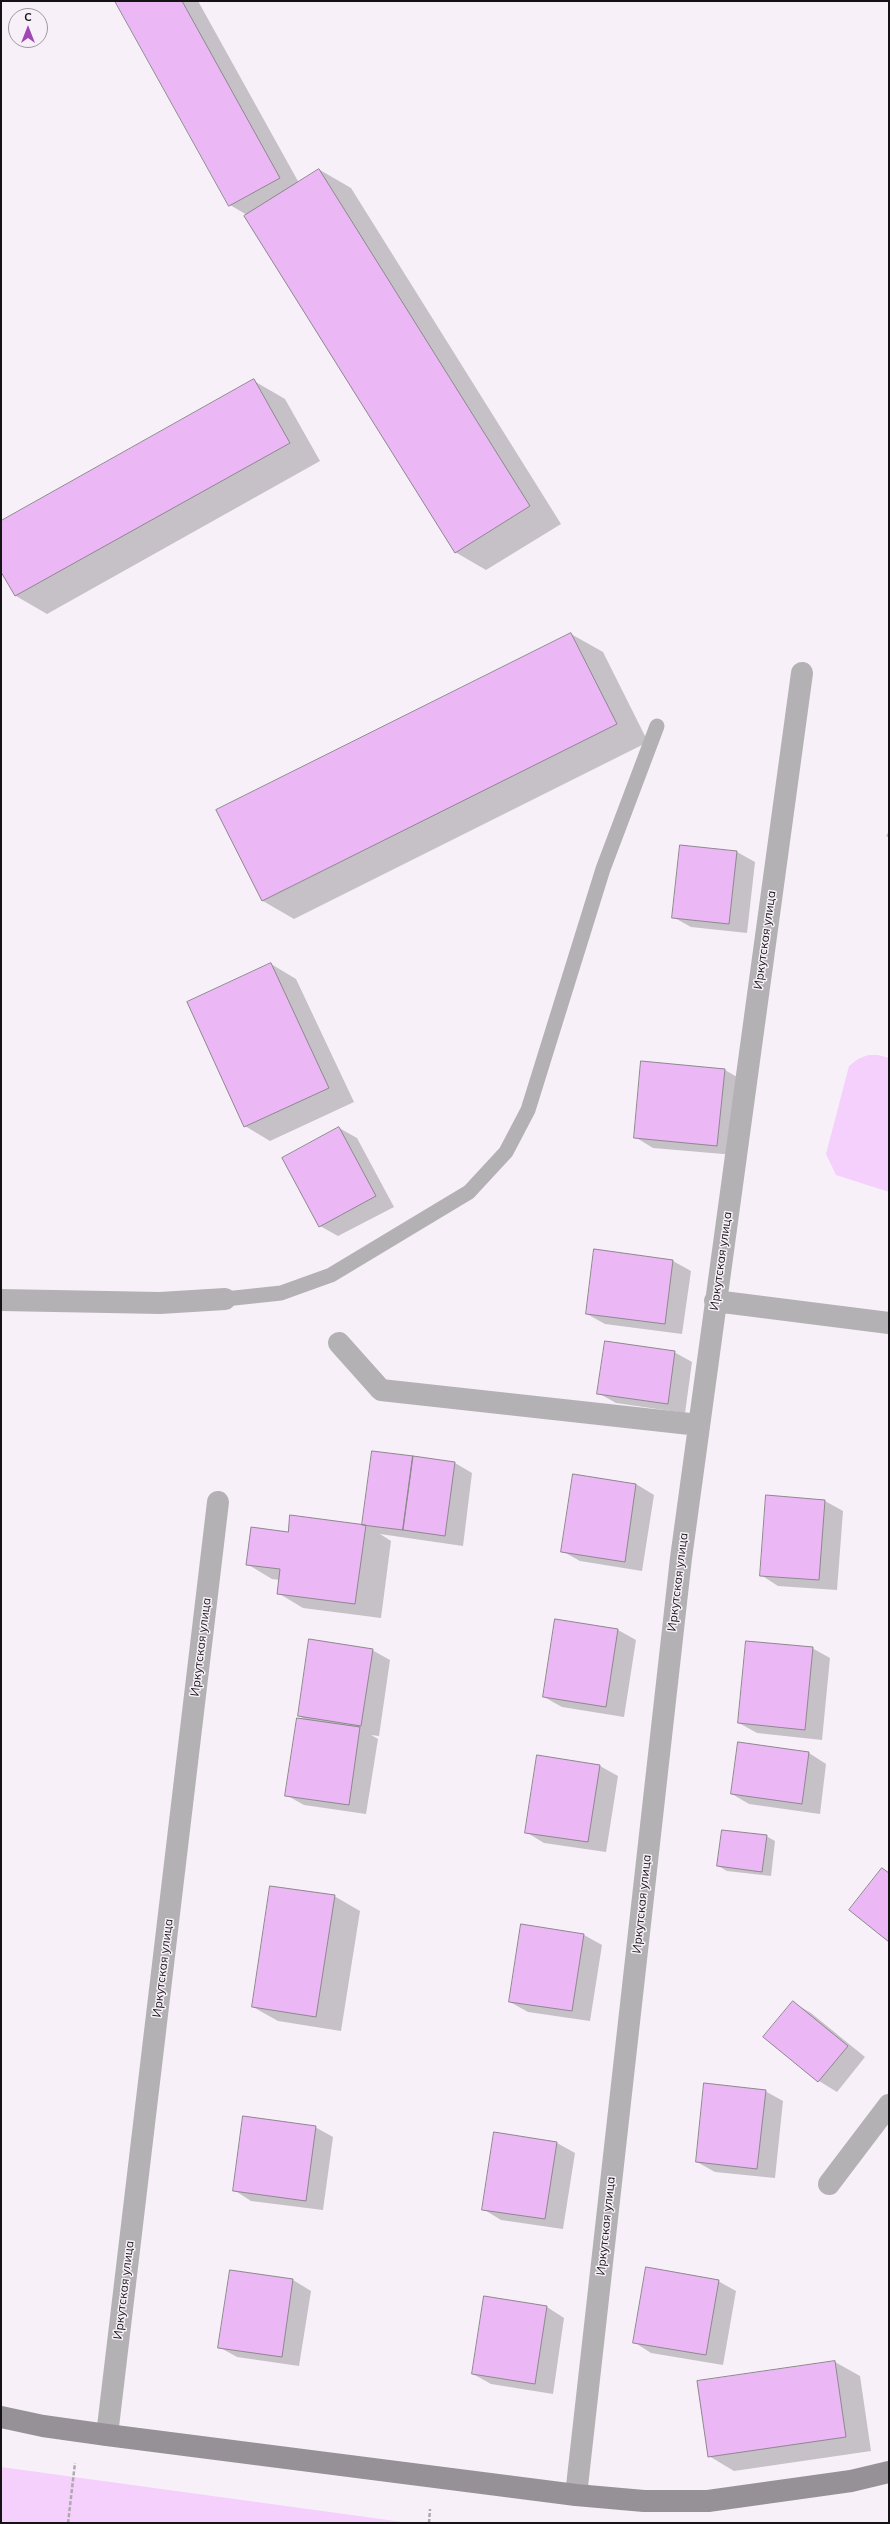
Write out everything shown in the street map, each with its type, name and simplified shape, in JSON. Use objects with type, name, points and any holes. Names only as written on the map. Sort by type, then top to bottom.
[{"type":"street","name":"Иркутская улица","points":[[576,2495],[681,1558],[802,672]]},
{"type":"street","points":[[1,1300],[160,1303],[225,1299]]},
{"type":"street","points":[[715,1301],[889,1323]]},
{"type":"street","points":[[339,1343],[381,1390],[699,1424]]},
{"type":"street","name":"Иркутская улица","points":[[107,2435],[218,1502]]},
{"type":"street","points":[[829,2184],[889,2105]]},
{"type":"street","points":[[1,2417],[107,2435],[576,2495],[644,2501],[708,2501],[851,2481],[889,2472]]},
{"type":"lane","points":[[225,1299],[281,1293],[331,1275],[469,1192],[506,1152],[528,1110],[604,869],[657,726]]},
{"type":"path","points":[[68,2523],[79,2431]]},
{"type":"shaded area","points":[[868,1055],[878,1055],[889,1058],[889,1192],[836,1175],[826,1154],[849,1066],[858,1059]]},
{"type":"shaded area","points":[[1,2467],[410,2523],[1,2523]]},
{"type":"building","points":[[115,1],[182,1],[280,178],[229,206]]},
{"type":"building","points":[[319,169],[530,506],[455,553],[244,216]]},
{"type":"building","points":[[254,379],[290,443],[15,596],[1,572],[1,521]]},
{"type":"building","points":[[571,633],[617,724],[262,901],[216,810]]},
{"type":"building","points":[[680,845],[737,851],[729,924],[672,918]]},
{"type":"building","points":[[271,963],[329,1088],[244,1127],[187,1002]]},
{"type":"building","points":[[641,1061],[725,1069],[717,1146],[634,1138]]},
{"type":"building","points":[[339,1127],[376,1196],[319,1227],[282,1158]]},
{"type":"building","points":[[594,1249],[673,1260],[665,1324],[586,1314]]},
{"type":"building","points":[[605,1341],[675,1351],[668,1404],[597,1394]]},
{"type":"building","points":[[372,1451],[413,1456],[403,1530],[362,1525]]},
{"type":"building","points":[[413,1456],[455,1462],[445,1536],[403,1530]]},
{"type":"building","points":[[573,1474],[636,1484],[625,1562],[561,1552]]},
{"type":"building","points":[[766,1495],[825,1500],[819,1580],[760,1576]]},
{"type":"building","points":[[290,1515],[366,1525],[355,1604],[277,1594],[280,1569],[246,1565],[251,1527],[288,1532]]},
{"type":"building","points":[[555,1619],[618,1629],[606,1707],[543,1697]]},
{"type":"building","points":[[309,1639],[373,1649],[361,1726],[298,1716]]},
{"type":"building","points":[[746,1641],[813,1647],[805,1730],[738,1723]]},
{"type":"building","points":[[297,1718],[360,1727],[349,1805],[285,1796]]},
{"type":"building","points":[[738,1742],[809,1752],[802,1804],[731,1794]]},
{"type":"building","points":[[537,1755],[600,1765],[588,1842],[525,1833]]},
{"type":"building","points":[[722,1830],[767,1835],[762,1872],[717,1866]]},
{"type":"building","points":[[882,1868],[889,1873],[889,1942],[849,1910]]},
{"type":"building","points":[[270,1886],[335,1895],[316,2017],[252,2007]]},
{"type":"building","points":[[521,1924],[584,1934],[572,2011],[509,2002]]},
{"type":"building","points":[[793,2001],[848,2046],[818,2082],[763,2037]]},
{"type":"building","points":[[704,2083],[766,2090],[757,2169],[696,2162]]},
{"type":"building","points":[[243,2116],[316,2126],[306,2201],[233,2191]]},
{"type":"building","points":[[494,2132],[557,2142],[545,2219],[482,2210]]},
{"type":"building","points":[[646,2267],[719,2280],[706,2355],[633,2343]]},
{"type":"building","points":[[230,2270],[293,2279],[282,2357],[218,2348]]},
{"type":"building","points":[[484,2296],[547,2306],[535,2384],[472,2374]]},
{"type":"building","points":[[835,2361],[846,2437],[708,2457],[697,2381]]}]
